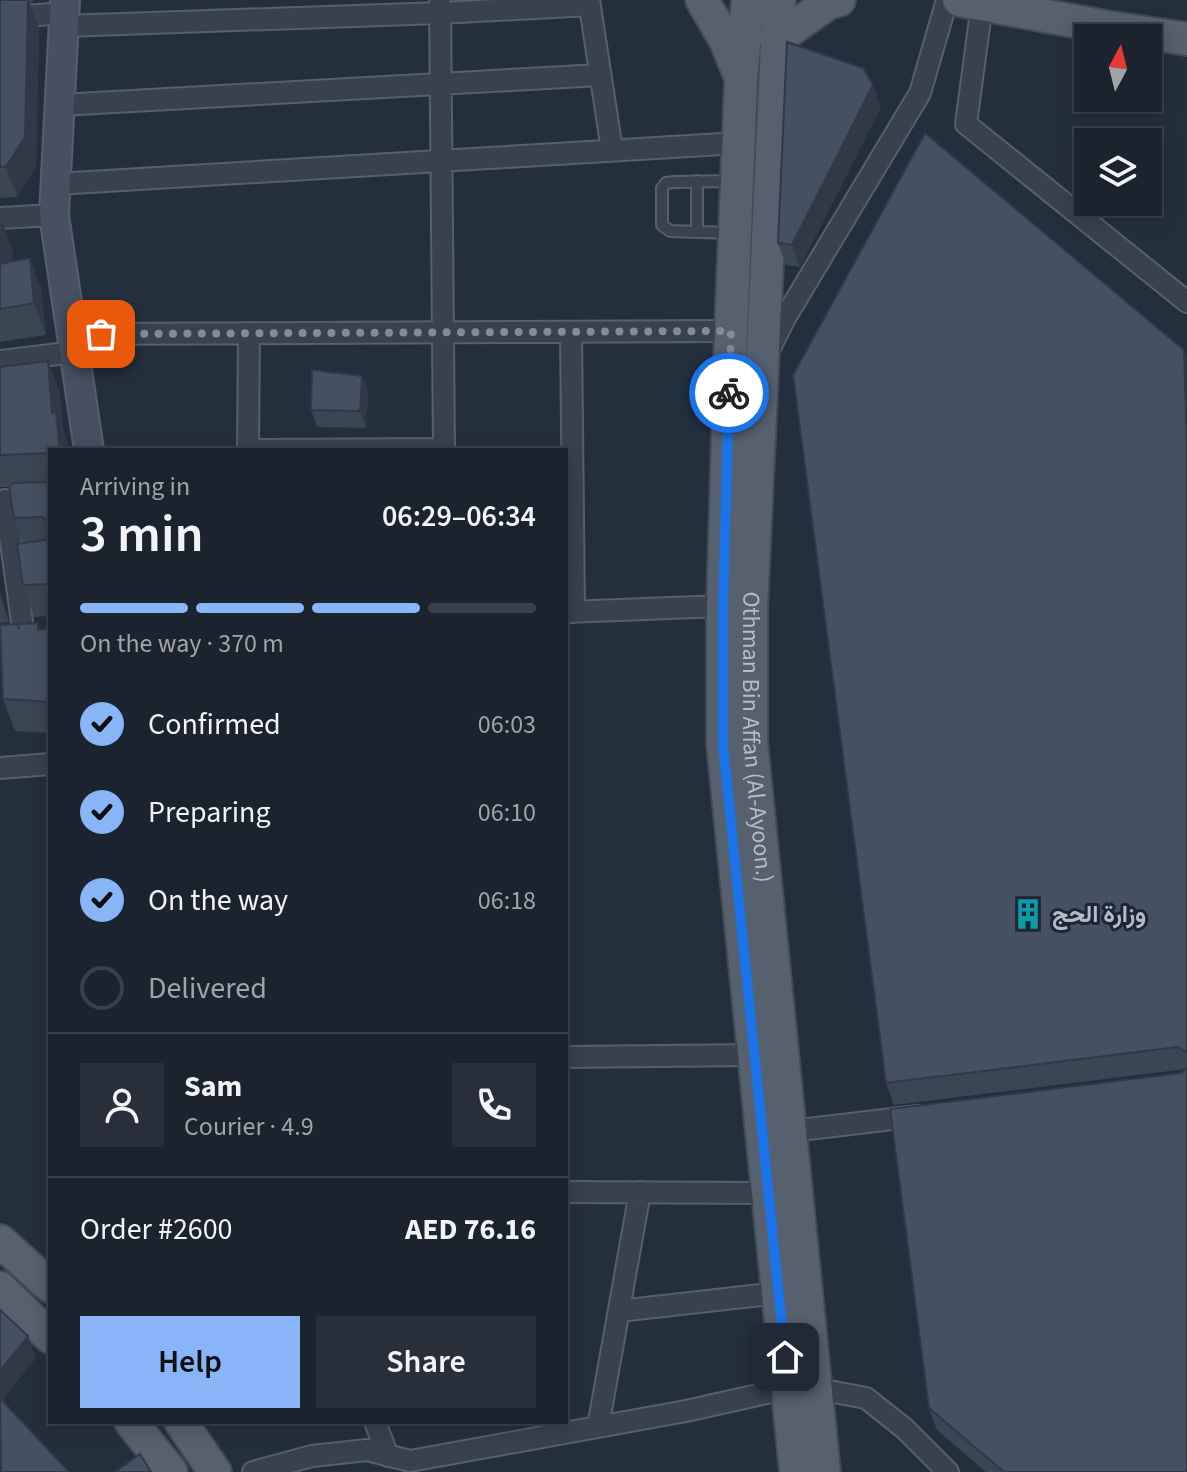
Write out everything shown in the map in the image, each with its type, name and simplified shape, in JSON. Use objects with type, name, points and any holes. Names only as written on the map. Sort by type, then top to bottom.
[{"type":"main road","points":[[702,0],[725,39],[741,80]]},
{"type":"main road","name":"Othman Bin Affan (Al-Ayoon.)","points":[[748,0],[741,80],[731,331],[723,606],[723,744],[779,1293],[824,1472]]},
{"type":"main road","name":"Othman Bin Affan (Al-Ayoon.)","points":[[779,0],[751,610],[751,741],[791,1131],[803,1389],[796,1472]]},
{"type":"main road","points":[[776,40],[828,3],[839,0]]},
{"type":"main road","points":[[970,2],[1090,24]]},
{"type":"main road","points":[[1162,35],[1187,39]]},
{"type":"main road","points":[[0,1241],[48,1284]]},
{"type":"main road","points":[[0,1288],[48,1335]]},
{"type":"main road","points":[[133,1424],[171,1472]]},
{"type":"main road","points":[[186,1426],[215,1472]]},
{"type":"street","points":[[762,365],[785,318],[920,93],[947,0]]},
{"type":"street","points":[[0,18],[65,13],[590,2],[612,150]]},
{"type":"street","points":[[970,2],[966,124],[1187,302]]},
{"type":"street","points":[[440,7],[444,448]]},
{"type":"street","points":[[65,13],[54,215],[89,448]]},
{"type":"street","points":[[1162,41],[1187,47]]},
{"type":"street","points":[[60,105],[600,75]]},
{"type":"street","points":[[56,184],[739,143]]},
{"type":"street","points":[[0,218],[54,215]]},
{"type":"street","points":[[0,361],[73,343],[249,333],[731,331]]},
{"type":"street","points":[[571,332],[570,612],[723,606]]},
{"type":"street","points":[[248,448],[249,333]]},
{"type":"street","points":[[8,500],[7,565],[24,636]]},
{"type":"street","points":[[7,565],[38,562]]},
{"type":"street","points":[[0,637],[48,634]]},
{"type":"street","points":[[0,768],[48,764]]},
{"type":"street","points":[[568,1057],[754,1055]]},
{"type":"street","points":[[791,1131],[934,1114]]},
{"type":"street","points":[[568,1192],[769,1193]]},
{"type":"street","points":[[598,1427],[640,1192]]},
{"type":"street","points":[[619,1311],[779,1293]]},
{"type":"street","points":[[253,1472],[312,1456],[367,1450],[410,1461],[803,1389],[866,1398],[905,1429],[948,1472]]},
{"type":"street","points":[[376,1424],[388,1456]]},
{"type":"lane","points":[[697,181],[697,232]]},
{"type":"lane","points":[[735,233],[670,231],[665,228],[662,225],[662,188],[666,183],[737,181]]},
{"type":"building","points":[[0,0],[28,0],[25,137],[6,167],[0,167]]},
{"type":"building","points":[[787,42],[863,68],[873,85],[792,245],[778,243]]},
{"type":"building","name":"وزارة الحج","points":[[925,133],[1184,350],[1187,448],[1187,1052],[1177,1047],[886,1083],[793,375]]},
{"type":"building","points":[[30,258],[34,303],[0,309],[0,264]]},
{"type":"building","points":[[48,361],[52,413],[56,412],[60,448],[48,448],[48,453],[0,455],[0,367]]},
{"type":"building","points":[[312,370],[362,376],[360,411],[311,410]]},
{"type":"building","points":[[48,482],[48,523],[43,517],[14,518],[9,487],[13,483]]},
{"type":"building","points":[[48,536],[48,584],[23,585],[17,544],[45,540]]},
{"type":"building","points":[[38,623],[38,630],[48,629],[48,702],[3,699],[0,625],[17,624],[19,629],[18,624]]},
{"type":"building","points":[[1187,1068],[1187,1472],[1004,1472],[929,1408],[890,1109],[1181,1073]]},
{"type":"building","points":[[0,1310],[28,1336],[0,1371]]},
{"type":"building","points":[[0,1398],[69,1472],[1,1472]]},
{"type":"building","points":[[140,1454],[151,1472],[115,1472]]},
{"type":"way so far","points":[[101,334],[731,331],[729,393]]},
{"type":"place","name":"وزارة الحج","points":[[1028,914]]},
{"type":"route","points":[[729,393],[723,744],[785,1357]]}]
